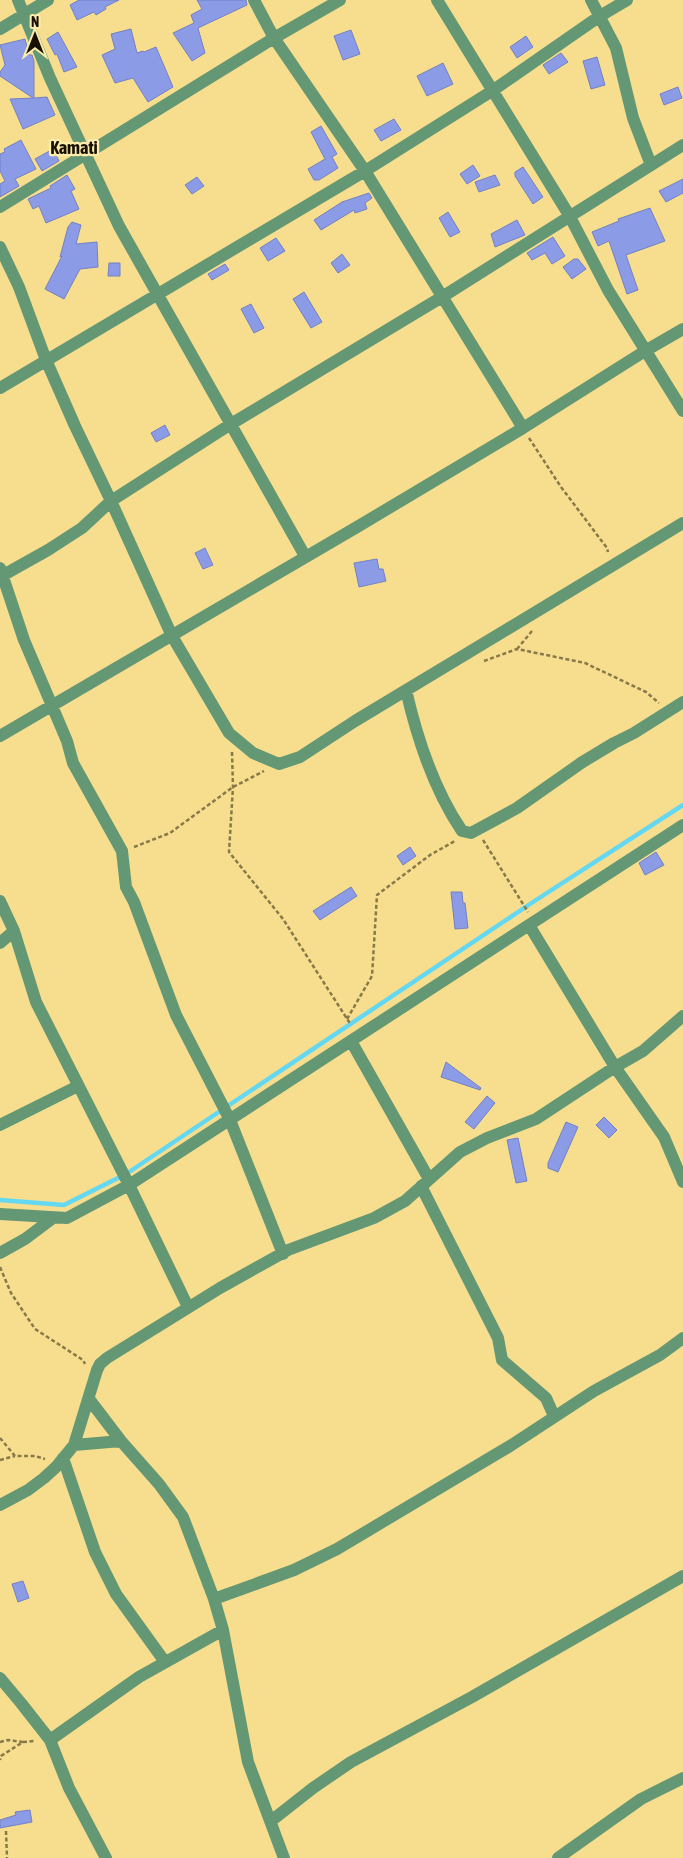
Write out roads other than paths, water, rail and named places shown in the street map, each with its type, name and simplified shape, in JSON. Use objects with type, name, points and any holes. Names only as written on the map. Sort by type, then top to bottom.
[{"type":"street","points":[[18,0],[50,78],[119,226],[305,556]]},
{"type":"street","points":[[0,29],[48,0]]},
{"type":"street","points":[[254,0],[274,38],[365,171],[523,428]]},
{"type":"street","points":[[0,207],[274,38],[340,0]]},
{"type":"street","points":[[436,0],[569,215],[608,290],[683,411]]},
{"type":"street","points":[[591,0],[616,48],[633,118],[651,165]]},
{"type":"street","points":[[0,388],[365,171],[492,91],[600,16],[627,0]]},
{"type":"street","points":[[282,1254],[230,1120],[176,1015],[134,902],[126,887],[122,851],[73,763],[68,741],[24,640],[1,573],[48,550],[82,528],[111,502],[231,424],[682,147]]},
{"type":"street","points":[[0,247],[19,286],[46,360],[75,426],[172,636],[228,733],[253,753],[279,764],[300,757],[406,690],[683,523]]},
{"type":"street","points":[[0,736],[357,527],[523,428],[683,329]]},
{"type":"street","points":[[406,690],[419,741],[431,771],[462,831],[474,831],[517,808],[614,743],[634,733],[683,702]]},
{"type":"street","points":[[0,1214],[66,1218],[129,1185],[683,826]]},
{"type":"street","points":[[0,901],[14,931],[36,1002],[122,1170],[188,1307]]},
{"type":"street","points":[[529,925],[615,1067],[664,1137],[683,1182]]},
{"type":"street","points":[[0,943],[14,931]]},
{"type":"street","points":[[0,1505],[28,1490],[59,1463],[74,1445],[100,1364],[107,1358],[188,1307],[282,1254],[374,1218],[405,1201],[460,1152],[487,1138],[536,1119],[615,1067],[643,1051],[683,1016]]},
{"type":"street","points":[[351,1042],[425,1182],[498,1338],[502,1360],[546,1398],[554,1416]]},
{"type":"street","points":[[0,1125],[78,1086]]},
{"type":"street","points":[[0,1253],[25,1239],[54,1218]]},
{"type":"street","points":[[214,1599],[294,1570],[337,1549],[510,1446],[594,1391],[660,1355],[683,1338]]},
{"type":"street","points":[[89,1399],[121,1442],[159,1484],[183,1517],[214,1599],[223,1630],[248,1762],[283,1858]]},
{"type":"street","points":[[74,1445],[121,1442]]},
{"type":"street","points":[[59,1463],[95,1552],[116,1594],[165,1662]]},
{"type":"street","points":[[271,1821],[312,1788],[351,1762],[472,1697],[683,1576]]},
{"type":"street","points":[[50,1740],[139,1677],[223,1630]]},
{"type":"street","points":[[0,1678],[50,1740],[69,1788],[106,1858]]},
{"type":"street","points":[[558,1858],[641,1799],[683,1778]]},
{"type":"waterway","points":[[0,1200],[64,1205],[126,1174],[533,902],[683,805]]},
{"type":"district","name":"Kamati","points":[[74,148]]}]
